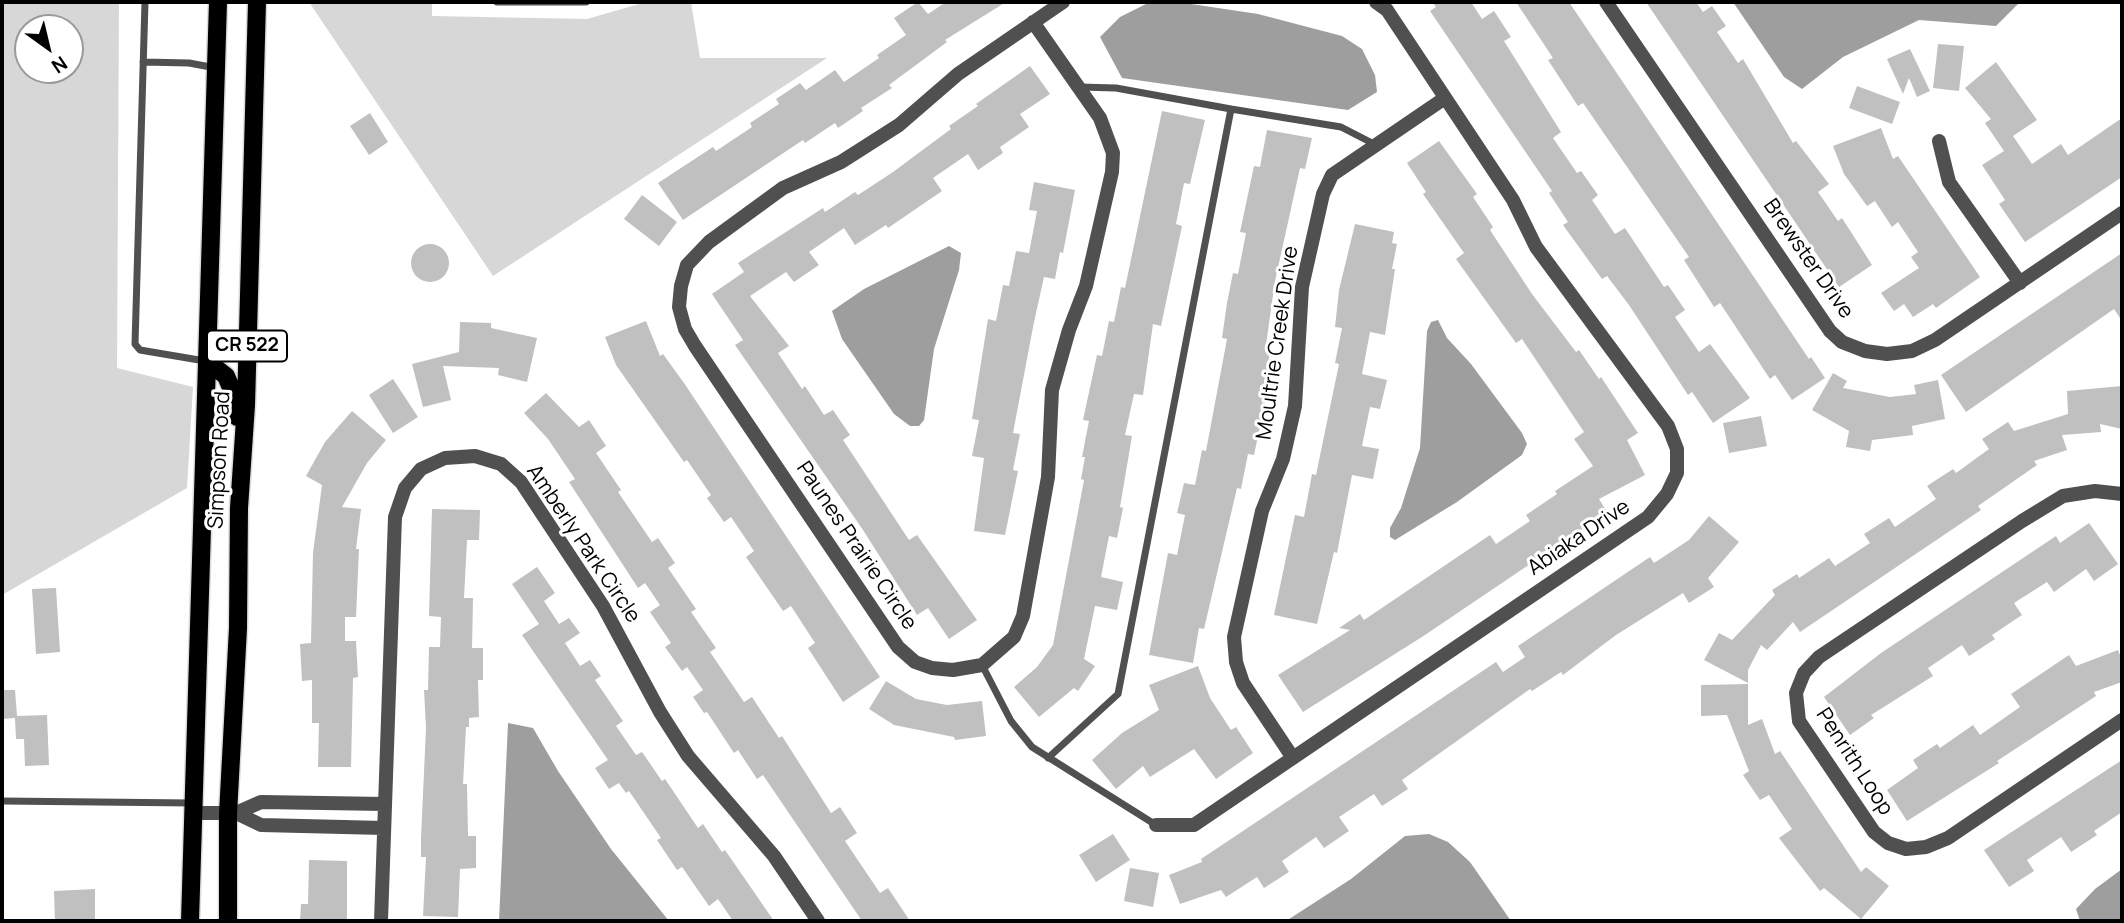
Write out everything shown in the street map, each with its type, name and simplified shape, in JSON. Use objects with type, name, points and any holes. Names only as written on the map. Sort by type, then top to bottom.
[{"type":"main road","name":"Simpson Road","points":[[190,921],[218,2]]},
{"type":"main road","name":"Simpson Road","points":[[228,921],[257,2]]},
{"type":"main road","points":[[208,362],[226,376],[237,402],[234,469],[239,508]]},
{"type":"street","name":"Paunes Prairie Circle","points":[[982,664],[953,670],[932,668],[915,662],[898,647],[695,346],[685,329],[679,307],[680,296],[687,265],[709,242],[783,188],[841,162],[899,125],[958,74],[1063,2]]},
{"type":"street","name":"Abiaka Drive","points":[[1156,825],[1194,825],[1648,517],[1667,494],[1677,473],[1677,449],[1668,426],[1536,247],[1513,200],[1387,10],[1377,2]]},
{"type":"street","name":"Brewster Drive","points":[[1606,2],[1830,331],[1842,342],[1865,351],[1887,354],[1912,351],[1936,340],[2122,214]]},
{"type":"street","points":[[982,664],[1014,637],[1023,616],[1048,477],[1052,390],[1069,330],[1086,286],[1112,172],[1113,153],[1109,135],[1034,22]]},
{"type":"street","name":"Moultrie Creek Drive","points":[[1293,758],[1243,683],[1236,662],[1234,637],[1262,511],[1283,459],[1295,407],[1302,287],[1323,194],[1332,175],[1445,98]]},
{"type":"street","points":[[1939,141],[1950,182],[2020,283]]},
{"type":"street","name":"Amberly Park Circle","points":[[381,921],[395,517],[405,488],[421,470],[445,457],[475,456],[501,464],[521,482],[603,606],[660,712],[688,756],[774,856],[818,921]]},
{"type":"street","name":"Penrith Loop","points":[[2122,494],[2095,491],[2063,496],[2022,521],[1819,657],[1804,673],[1796,694],[1798,721],[1874,832],[1888,843],[1906,849],[1926,847],[1948,838],[2122,720]]},
{"type":"street","points":[[232,814],[261,802],[385,804]]},
{"type":"street","points":[[193,808],[232,814],[261,825],[384,828]]},
{"type":"lane","points":[[145,2],[135,344],[140,350],[208,362]]},
{"type":"lane","points":[[496,2],[586,2]]},
{"type":"lane","points":[[144,62],[189,63],[216,68]]},
{"type":"lane","points":[[1079,87],[1096,85],[1341,127],[1376,145]]},
{"type":"lane","points":[[1048,758],[1118,694],[1231,109]]},
{"type":"lane","points":[[982,664],[1019,733],[1048,758],[1156,825]]},
{"type":"lane","points":[[2,801],[193,808]]},
{"type":"shaded area","points":[[2,2],[119,2],[117,368],[193,387],[187,488],[2,595]]},
{"type":"shaded area","points":[[309,2],[432,2],[432,16],[587,19],[646,2],[691,2],[700,58],[827,58],[493,276]]},
{"type":"shaded area","points":[[1150,2],[1178,2],[1258,14],[1342,36],[1362,49],[1375,75],[1377,92],[1348,110],[1122,78],[1100,37],[1120,17]]},
{"type":"shaded area","points":[[1733,2],[2020,2],[1996,26],[1919,20],[1843,57],[1802,89],[1784,77]]},
{"type":"shaded area","points":[[949,246],[961,253],[959,270],[934,349],[924,420],[919,426],[910,426],[894,414],[842,339],[832,311],[864,289]]},
{"type":"shaded area","points":[[1438,320],[1447,338],[1471,364],[1522,433],[1527,444],[1522,455],[1457,502],[1395,540],[1390,537],[1390,528],[1401,508],[1420,448],[1427,331],[1431,322]]},
{"type":"shaded area","points":[[508,723],[533,728],[558,771],[611,849],[669,921],[499,921]]},
{"type":"shaded area","points":[[1429,834],[1448,842],[1470,862],[1511,921],[1286,921],[1351,879],[1405,836]]},
{"type":"shaded area","points":[[2122,869],[2122,921],[2080,921],[2076,909],[2095,889]]},
{"type":"building","points":[[918,2],[928,14],[946,2],[1006,2],[945,40],[947,42],[889,85],[892,88],[861,108],[863,111],[838,128],[835,123],[805,143],[803,140],[683,220],[658,183],[713,147],[716,151],[752,127],[750,123],[779,104],[776,99],[800,83],[806,90],[835,70],[844,82],[879,58],[877,55],[906,35],[894,18]]},
{"type":"building","points":[[1432,2],[1471,2],[1482,19],[1494,11],[1511,37],[1504,41],[1561,132],[1553,138],[1577,173],[1581,171],[1598,195],[1592,200],[1615,234],[1625,228],[1664,287],[1668,285],[1685,310],[1675,317],[1699,352],[1710,344],[1750,398],[1713,423],[1692,392],[1688,395],[1629,305],[1607,276],[1602,279],[1563,225],[1568,222],[1549,193],[1552,191],[1430,11],[1436,7]]},
{"type":"building","points":[[1516,2],[1569,2],[1809,359],[1811,357],[1825,378],[1792,400],[1775,375],[1770,379],[1720,303],[1714,307],[1684,260],[1689,257],[1583,103],[1578,106],[1548,60],[1553,58]]},
{"type":"building","points":[[1646,2],[1696,2],[1703,12],[1712,6],[1726,26],[1717,32],[1738,63],[1743,59],[1793,143],[1796,141],[1829,184],[1818,192],[1838,221],[1842,218],[1872,265],[1839,287]]},
{"type":"building","points":[[1938,44],[1964,46],[1959,91],[1933,88]]},
{"type":"building","points":[[1910,49],[1930,91],[1917,97],[1909,78],[1903,94],[1887,59]]},
{"type":"building","points":[[1996,62],[2037,120],[2013,136],[2032,164],[2061,144],[2068,155],[2122,118],[2122,177],[2025,242],[1999,204],[2005,200],[1982,165],[2004,151],[1985,123],[1991,119],[1965,88]]},
{"type":"building","points":[[1030,66],[1050,94],[1020,114],[1029,127],[1000,147],[1003,153],[978,170],[968,154],[933,178],[942,191],[888,228],[886,225],[855,245],[844,228],[809,252],[819,265],[794,282],[786,272],[750,296],[789,346],[778,353],[802,389],[805,386],[824,415],[833,410],[850,435],[843,440],[909,540],[917,535],[977,620],[949,639],[928,608],[917,615],[863,530],[735,345],[743,340],[712,294],[744,272],[738,263],[823,208],[825,212],[893,172],[951,129],[949,126],[978,106],[976,104]]},
{"type":"building","points":[[1857,86],[1900,102],[1892,124],[1849,108]]},
{"type":"building","points":[[1162,111],[1205,120],[1190,184],[1184,183],[1176,224],[1182,226],[1161,326],[1153,324],[1143,395],[1134,394],[1125,435],[1132,436],[1120,507],[1123,508],[1117,538],[1109,536],[1101,577],[1123,582],[1117,610],[1095,606],[1084,659],[1095,666],[1078,691],[1074,688],[1039,717],[1014,687],[1037,667],[1053,645],[1084,480],[1081,479],[1085,457],[1082,457],[1089,421],[1083,420],[1097,355],[1102,356],[1109,321],[1114,322],[1121,287],[1125,288]]},
{"type":"building","points":[[370,113],[388,142],[369,155],[350,126]]},
{"type":"building","points":[[1881,128],[1893,159],[1898,156],[1980,277],[1936,308],[1933,304],[1913,317],[1904,304],[1894,311],[1881,293],[1919,268],[1911,257],[1918,252],[1898,222],[1892,227],[1875,201],[1867,206],[1844,174],[1833,146]]},
{"type":"building","points":[[1267,130],[1312,138],[1305,169],[1300,168],[1275,281],[1265,352],[1270,353],[1263,388],[1268,389],[1254,455],[1248,454],[1241,489],[1237,488],[1204,629],[1199,628],[1193,663],[1149,655],[1168,553],[1177,555],[1185,515],[1177,513],[1184,483],[1195,485],[1202,450],[1206,451],[1227,339],[1222,338],[1227,303],[1233,273],[1238,274],[1246,233],[1240,232],[1254,166],[1260,167]]},
{"type":"building","points":[[1439,141],[1477,194],[1473,197],[1493,227],[1490,230],[1532,294],[1576,352],[1579,350],[1599,379],[1601,377],[1638,433],[1627,440],[1645,475],[1599,499],[1607,512],[1425,635],[1303,712],[1278,675],[1350,630],[1339,628],[1360,614],[1364,620],[1490,535],[1496,544],[1530,521],[1526,515],[1557,494],[1555,491],[1593,466],[1574,439],[1584,432],[1522,339],[1516,343],[1456,259],[1464,253],[1423,194],[1426,192],[1407,163]]},
{"type":"building","points":[[1034,182],[1075,190],[1063,253],[1060,252],[1055,279],[1044,277],[1034,322],[1013,433],[1020,434],[1013,470],[1018,471],[1005,535],[974,531],[984,458],[972,456],[979,420],[972,419],[988,319],[996,321],[1003,285],[1009,286],[1016,251],[1029,253],[1037,211],[1029,210]]},
{"type":"building","points":[[642,195],[677,222],[659,246],[624,219]]},
{"type":"building","points":[[1355,224],[1394,232],[1392,243],[1397,244],[1385,335],[1370,332],[1362,374],[1387,380],[1380,409],[1370,407],[1362,446],[1379,449],[1373,479],[1352,475],[1337,553],[1334,552],[1317,624],[1274,615],[1295,515],[1304,517],[1312,474],[1316,475],[1339,364],[1335,363],[1342,328],[1335,327],[1339,290]]},
{"type":"building","points":[[430,244],[444,249],[449,263],[444,277],[430,282],[416,277],[411,263],[416,249]]},
{"type":"building","points":[[2122,253],[2122,321],[2114,309],[1966,412],[1941,375]]},
{"type":"building","points":[[646,321],[660,356],[663,354],[684,383],[880,677],[843,702],[808,648],[815,643],[791,606],[783,611],[746,557],[754,551],[731,517],[724,522],[707,498],[711,495],[687,460],[684,462],[616,365],[605,337]]},
{"type":"building","points":[[460,322],[491,323],[491,328],[537,338],[527,382],[498,375],[499,368],[443,366],[451,400],[423,407],[412,364],[459,352]]},
{"type":"building","points":[[1833,373],[1847,381],[1843,388],[1890,397],[1916,394],[1914,385],[1938,380],[1945,419],[1912,426],[1913,435],[1872,440],[1870,451],[1846,447],[1849,431],[1812,410]]},
{"type":"building","points":[[393,379],[418,417],[393,433],[369,395]]},
{"type":"building","points":[[2122,386],[2122,429],[2100,424],[2101,432],[2062,435],[2067,450],[2034,461],[2037,465],[1978,506],[1981,510],[1800,632],[1793,622],[1767,650],[1761,645],[1748,670],[1748,683],[1704,660],[1719,633],[1732,640],[1775,595],[1772,590],[1797,574],[1799,578],[1829,558],[1835,566],[1870,543],[1864,534],[1889,518],[1895,527],[1936,499],[1927,486],[1953,469],[1956,473],[1989,449],[1982,439],[2008,422],[2014,431],[2068,414],[2067,391]]},
{"type":"building","points":[[546,393],[579,427],[589,420],[606,446],[596,453],[621,490],[618,492],[652,542],[658,538],[675,563],[668,568],[696,609],[691,612],[716,648],[710,652],[744,702],[752,697],[779,738],[782,736],[831,813],[840,807],[857,833],[845,841],[880,893],[888,888],[910,921],[862,921],[763,775],[757,779],[738,750],[734,753],[707,712],[704,713],[693,697],[703,690],[687,667],[682,671],[665,647],[671,643],[650,612],[660,605],[645,583],[638,588],[569,482],[575,479],[548,439],[524,413]]},
{"type":"building","points":[[352,411],[386,440],[367,463],[342,507],[361,509],[356,549],[359,549],[356,617],[345,617],[345,641],[356,641],[358,677],[353,678],[351,767],[318,767],[319,723],[312,723],[312,680],[302,681],[300,644],[311,643],[313,553],[322,485],[306,476],[325,442]]},
{"type":"building","points":[[1761,416],[1767,446],[1729,453],[1723,423]]},
{"type":"building","points":[[432,509],[480,510],[479,540],[467,540],[464,598],[473,598],[472,648],[483,648],[483,680],[478,680],[479,717],[469,718],[469,727],[466,727],[463,784],[467,784],[468,836],[476,836],[476,868],[460,869],[458,917],[423,916],[426,857],[421,857],[426,728],[424,690],[428,690],[429,647],[440,647],[441,617],[429,616]]},
{"type":"building","points":[[1709,516],[1739,542],[1708,578],[1714,587],[1689,603],[1683,593],[1616,635],[1563,675],[1561,672],[1532,691],[1530,689],[1402,780],[1408,789],[1382,806],[1374,794],[1339,817],[1349,831],[1324,848],[1316,837],[1282,861],[1289,872],[1264,888],[1257,877],[1226,897],[1221,890],[1180,904],[1169,875],[1202,862],[1201,859],[1496,662],[1503,672],[1525,657],[1518,646],[1650,557],[1654,563],[1689,540]]},
{"type":"building","points":[[2089,523],[2118,564],[2094,581],[2086,569],[2054,592],[2047,582],[2014,603],[2022,615],[1992,635],[1995,639],[1969,656],[1962,645],[1928,668],[1933,676],[1871,715],[1874,718],[1850,735],[1824,697],[1881,653],[2056,536],[2060,543]]},
{"type":"building","points":[[537,567],[555,593],[544,601],[559,624],[569,618],[580,633],[565,643],[580,666],[590,660],[601,676],[595,680],[623,721],[616,726],[636,755],[642,752],[662,781],[665,779],[698,828],[703,824],[722,852],[725,850],[774,921],[733,921],[718,899],[709,906],[682,867],[677,870],[657,840],[661,838],[629,791],[626,793],[619,783],[609,789],[595,768],[608,760],[522,635],[539,624],[512,584]]},
{"type":"building","points":[[56,588],[60,652],[36,654],[32,589]]},
{"type":"building","points":[[2118,650],[2122,660],[2122,682],[2094,692],[2096,696],[1997,761],[1999,763],[1907,821],[1887,790],[1918,768],[1913,760],[1937,744],[1940,748],[1973,725],[1980,735],[2020,707],[2011,694],[2069,655],[2076,666]]},
{"type":"building","points":[[1198,666],[1210,698],[1231,730],[1236,727],[1253,753],[1216,779],[1194,749],[1150,777],[1143,766],[1116,789],[1092,760],[1122,733],[1159,710],[1149,685]]},
{"type":"building","points":[[886,681],[916,699],[947,705],[982,701],[986,736],[955,740],[954,737],[894,725],[869,709]]},
{"type":"building","points":[[1748,684],[1748,725],[1762,719],[1775,754],[1780,751],[1861,872],[1866,867],[1889,886],[1861,919],[1824,888],[1820,891],[1779,838],[1792,829],[1769,795],[1760,800],[1743,775],[1749,771],[1727,715],[1701,716],[1701,685]]},
{"type":"building","points":[[2,690],[15,690],[17,716],[47,715],[49,765],[25,766],[24,739],[16,739],[15,718],[2,719]]},
{"type":"building","points":[[2122,760],[2122,812],[2094,831],[2097,835],[2071,852],[2061,837],[2027,860],[2034,871],[2009,887],[1984,850]]},
{"type":"building","points":[[1113,834],[1130,860],[1096,882],[1079,855]]},
{"type":"building","points":[[309,860],[347,861],[347,921],[300,921],[301,904],[308,904]]},
{"type":"building","points":[[1130,868],[1159,873],[1153,907],[1124,901]]},
{"type":"building","points":[[95,889],[95,921],[55,921],[54,891]]}]
